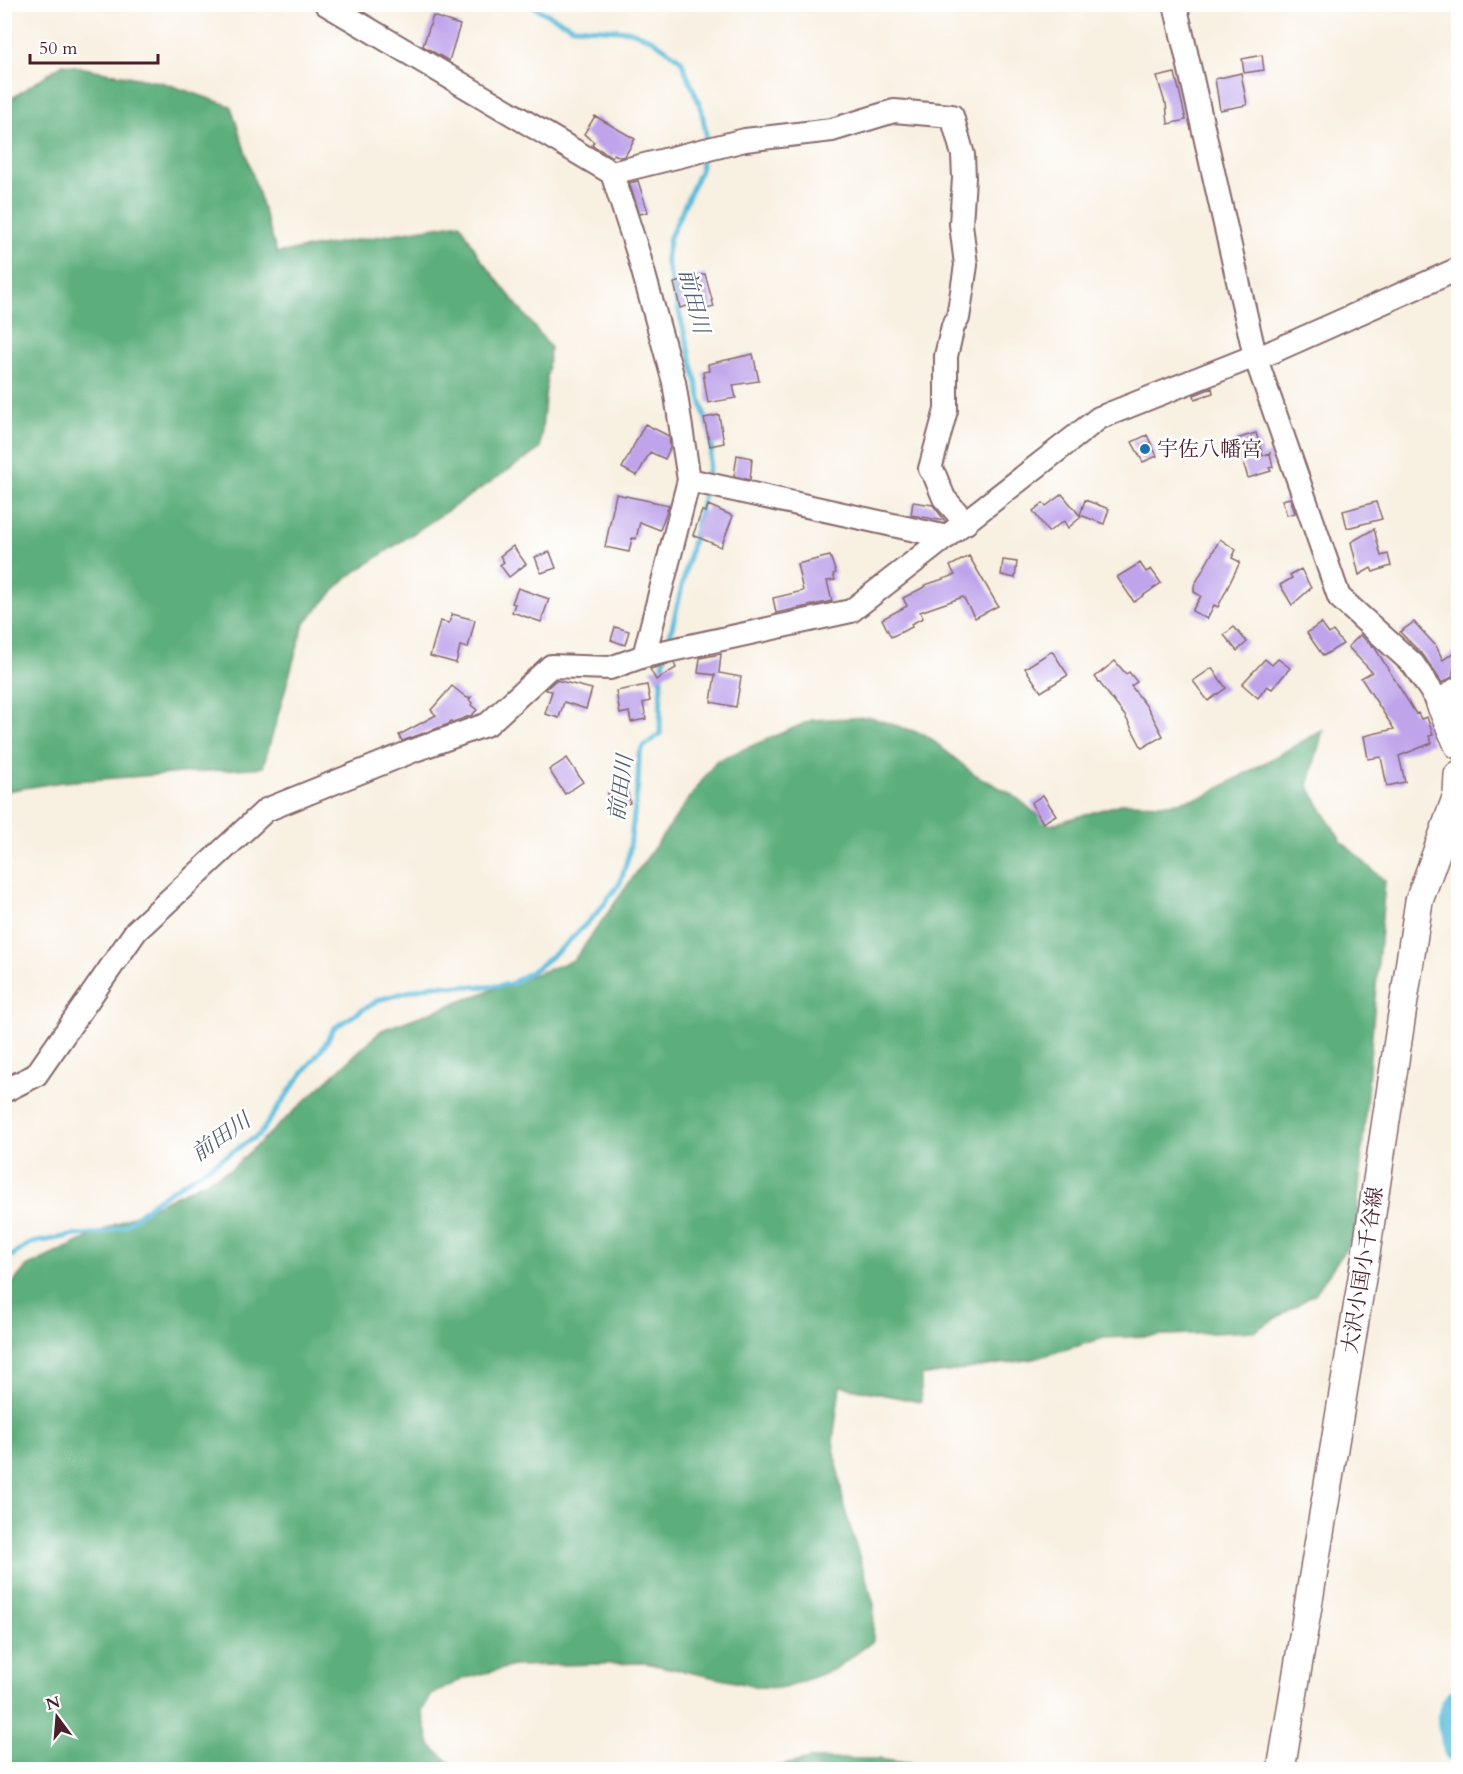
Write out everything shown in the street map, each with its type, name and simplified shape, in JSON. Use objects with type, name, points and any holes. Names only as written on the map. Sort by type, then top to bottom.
[{"type":"main road","points":[[1449,698],[1458,746]]},
{"type":"main road","name":"大沢小国小千谷線","points":[[1281,1770],[1365,1260],[1419,901],[1457,795],[1458,775]]},
{"type":"street","points":[[326,4],[612,173],[638,253],[674,382],[689,480],[644,656]]},
{"type":"street","points":[[1175,4],[1256,357],[1339,597],[1449,698]]},
{"type":"street","points":[[612,173],[745,140],[832,130],[894,111],[952,116],[963,155],[961,224],[966,266],[958,318],[953,326],[946,356],[946,410],[930,469],[944,498],[966,523]]},
{"type":"street","points":[[4,1091],[36,1075],[136,931],[266,810],[415,750],[488,724],[551,666],[610,668],[644,656],[851,611],[1099,418],[1256,357],[1458,269]]},
{"type":"street","points":[[689,480],[946,537]]},
{"type":"green space","points":[[63,64],[164,83],[231,106],[277,253],[460,223],[480,258],[550,347],[540,449],[345,579],[304,624],[263,767],[62,782],[5,791],[5,103]]},
{"type":"green space","points":[[869,717],[926,735],[974,774],[1013,795],[1050,825],[1124,803],[1168,804],[1205,796],[1323,730],[1308,786],[1341,841],[1385,881],[1355,1235],[1315,1294],[1255,1331],[1104,1338],[1033,1359],[921,1376],[921,1402],[840,1386],[833,1441],[844,1507],[874,1604],[873,1641],[835,1669],[784,1688],[759,1687],[645,1663],[514,1666],[462,1679],[430,1696],[422,1711],[430,1745],[457,1769],[5,1770],[4,1294],[26,1267],[231,1169],[382,1030],[574,960],[716,761],[812,720]]},
{"type":"green space","points":[[809,1759],[879,1759],[945,1769],[768,1769]]},
{"type":"building","points":[[433,16],[460,25],[449,61],[423,46]]},
{"type":"building","points":[[1262,55],[1264,70],[1244,73],[1242,59]]},
{"type":"building","points":[[1175,73],[1186,120],[1168,124],[1166,103],[1157,77]]},
{"type":"building","points":[[1241,73],[1247,105],[1220,110],[1215,79]]},
{"type":"building","points":[[595,116],[635,139],[625,156],[620,157],[614,154],[612,157],[592,145],[594,142],[584,134]]},
{"type":"building","points":[[638,181],[648,212],[640,214],[629,183]]},
{"type":"building","points":[[705,274],[714,307],[692,313],[690,305],[680,308],[674,283]]},
{"type":"building","points":[[753,354],[759,381],[733,385],[736,398],[708,403],[703,372],[709,371],[708,364]]},
{"type":"building","points":[[1212,388],[1213,393],[1195,399],[1194,395]]},
{"type":"building","points":[[719,415],[724,443],[710,446],[704,418]]},
{"type":"building","points":[[645,424],[669,436],[670,448],[665,459],[650,452],[637,476],[622,468]]},
{"type":"building","points":[[1256,433],[1263,456],[1270,453],[1273,467],[1269,468],[1271,471],[1248,478],[1236,439]]},
{"type":"building","name":"宇佐八幡宮","points":[[1147,435],[1157,456],[1143,462],[1132,442]]},
{"type":"building","points":[[737,455],[752,458],[750,480],[734,476]]},
{"type":"building","points":[[616,494],[669,505],[660,530],[640,522],[636,539],[632,538],[629,552],[605,547]]},
{"type":"building","points":[[1062,494],[1081,517],[1068,528],[1064,521],[1048,532],[1033,511],[1043,503],[1046,506]]},
{"type":"building","points":[[1290,498],[1295,513],[1287,515],[1282,500]]},
{"type":"building","points":[[1085,500],[1109,509],[1104,524],[1080,515]]},
{"type":"building","points":[[913,502],[933,505],[945,521],[911,515]]},
{"type":"building","points":[[1376,502],[1382,519],[1347,528],[1343,511]]},
{"type":"building","points":[[708,505],[733,516],[721,547],[693,535],[702,511],[706,512]]},
{"type":"building","points":[[1374,529],[1381,556],[1388,554],[1391,566],[1373,572],[1371,568],[1359,575],[1351,542]]},
{"type":"building","points":[[1220,539],[1236,550],[1232,558],[1240,562],[1218,607],[1214,605],[1207,619],[1192,611],[1201,596],[1194,592],[1194,586]]},
{"type":"building","points":[[513,546],[526,564],[509,577],[500,565],[504,562],[500,556]]},
{"type":"building","points":[[550,552],[556,568],[541,573],[535,557]]},
{"type":"building","points":[[830,556],[836,573],[833,574],[835,580],[827,581],[832,601],[776,613],[773,598],[803,591],[797,564]]},
{"type":"building","points":[[969,556],[998,606],[975,618],[963,597],[920,612],[923,618],[911,624],[912,627],[891,637],[882,619],[907,606],[903,598],[925,585],[955,575],[950,566]]},
{"type":"building","points":[[1003,560],[1017,562],[1015,578],[1001,575]]},
{"type":"building","points":[[1140,563],[1146,572],[1151,569],[1161,583],[1134,602],[1117,577]]},
{"type":"building","points":[[1301,569],[1311,588],[1292,605],[1280,585],[1292,578],[1290,575]]},
{"type":"building","points":[[518,588],[549,599],[541,622],[512,612],[515,604],[512,603]]},
{"type":"building","points":[[452,614],[475,620],[468,648],[460,646],[456,663],[430,656],[440,621],[449,623]]},
{"type":"building","points":[[1414,622],[1436,646],[1443,660],[1458,649],[1452,677],[1442,683],[1424,656],[1400,632]]},
{"type":"building","points":[[1321,623],[1329,634],[1333,631],[1343,644],[1323,656],[1307,633]]},
{"type":"building","points":[[615,627],[629,631],[625,645],[611,640]]},
{"type":"building","points":[[1234,627],[1247,642],[1237,651],[1224,635]]},
{"type":"building","points":[[1360,635],[1375,648],[1416,714],[1418,713],[1421,719],[1427,717],[1433,735],[1429,736],[1432,743],[1399,756],[1405,782],[1387,786],[1381,757],[1368,759],[1364,736],[1394,729],[1361,678],[1372,672],[1348,647]]},
{"type":"building","points":[[1052,651],[1068,675],[1041,692],[1025,668]]},
{"type":"building","points":[[721,654],[719,673],[741,677],[736,707],[711,702],[715,675],[698,673],[700,658]]},
{"type":"building","points":[[1265,659],[1272,665],[1278,659],[1290,668],[1272,689],[1267,686],[1258,698],[1242,684]]},
{"type":"building","points":[[1115,661],[1126,674],[1129,672],[1137,682],[1131,686],[1148,708],[1163,736],[1142,748],[1125,716],[1095,677]]},
{"type":"building","points":[[674,663],[676,668],[656,680],[650,669]]},
{"type":"building","points":[[1212,668],[1226,688],[1208,701],[1193,681]]},
{"type":"building","points":[[556,680],[592,689],[586,709],[564,702],[559,718],[545,714],[552,691],[546,690]]},
{"type":"building","points":[[647,685],[650,701],[643,703],[646,719],[631,722],[629,712],[620,714],[616,691]]},
{"type":"building","points":[[452,686],[467,698],[471,697],[469,700],[471,705],[477,710],[472,715],[402,741],[399,735],[436,715],[431,710]]},
{"type":"building","points":[[567,758],[583,782],[565,794],[549,770]]},
{"type":"building","points":[[627,788],[630,803],[611,808],[608,793]]},
{"type":"building","points":[[1043,795],[1056,815],[1043,823],[1031,803]]},
{"type":"waterway","name":"前田川","points":[[533,4],[537,9],[573,27],[631,31],[653,40],[681,60],[701,108],[706,134],[704,143]]},
{"type":"waterway","name":"前田川","points":[[703,155],[701,169],[670,237],[666,259],[707,425]]},
{"type":"waterway","name":"前田川","points":[[707,478],[712,447],[710,440]]},
{"type":"waterway","name":"前田川","points":[[668,644],[705,490]]},
{"type":"waterway","name":"前田川","points":[[4,1261],[31,1243],[102,1233],[125,1226],[155,1201],[260,1134],[324,1046],[334,1028],[378,1000],[433,985],[487,987],[511,984],[537,968],[565,945],[597,913],[620,883],[629,854],[638,783],[639,755],[643,747],[660,734],[661,674],[665,656]]},
{"type":"waterway","points":[[1458,1703],[1452,1720],[1458,1749]]},
{"type":"place","name":"宇佐八幡宮","points":[[1145,449]]}]
